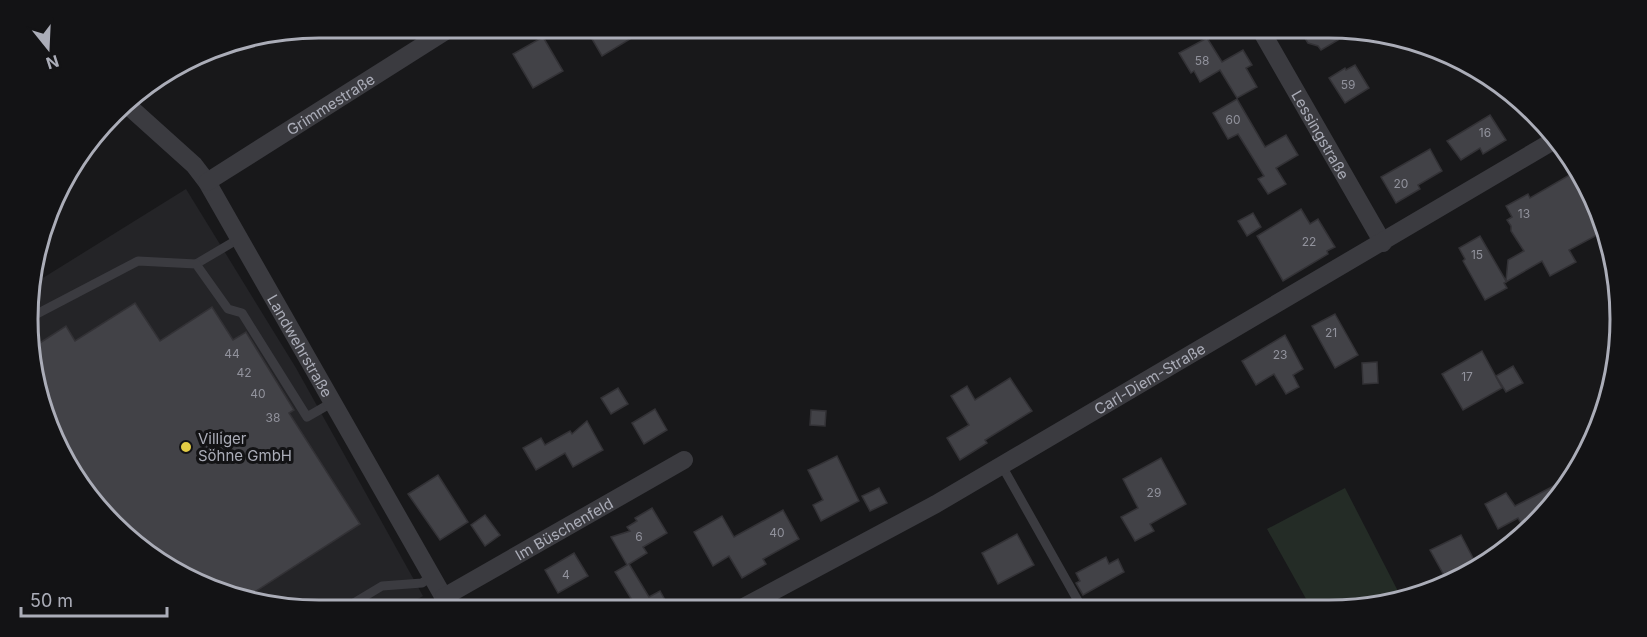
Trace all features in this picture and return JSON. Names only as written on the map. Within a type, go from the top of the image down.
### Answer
[{"type":"street","name":"Grimmestraße","points":[[207,182],[435,38]]},
{"type":"street","name":"Lessingstraße","points":[[1264,38],[1383,243]]},
{"type":"street","name":"Landwehrstraße","points":[[131,109],[194,165],[207,182],[446,600]]},
{"type":"street","name":"Carl-Diem-Straße","points":[[757,600],[1002,466],[1548,144]]},
{"type":"street","name":"Im Büschenfeld","points":[[453,600],[684,460]]},
{"type":"lane","points":[[38,313],[138,261],[196,264],[240,238]]},
{"type":"lane","points":[[196,264],[228,309],[242,314],[307,417],[333,402]]},
{"type":"lane","points":[[1002,466],[1077,600]]},
{"type":"lane","points":[[359,600],[382,586],[422,583],[432,576]]},
{"type":"shaded area","name":"Villiger Söhne GmbH","points":[[186,189],[296,368],[423,596],[416,600],[318,600],[282,597],[246,590],[194,571],[162,552],[133,530],[107,504],[85,475],[66,443],[52,409],[43,373],[38,337],[40,280]]},
{"type":"shaded area","points":[[1345,488],[1398,591],[1347,599],[1307,600],[1267,529]]},
{"type":"building","points":[[544,38],[563,71],[533,88],[513,54]]},
{"type":"building","points":[[591,38],[629,38],[630,39],[602,56]]},
{"type":"building","points":[[1207,38],[1222,62],[1243,50],[1252,65],[1246,68],[1257,87],[1237,98],[1220,70],[1200,82],[1194,71],[1191,73],[1179,53]]},
{"type":"building","points":[[1305,38],[1337,38],[1338,40],[1321,50],[1318,46],[1308,43]]},
{"type":"building","points":[[1355,65],[1369,88],[1345,103],[1329,78]]},
{"type":"building","points":[[1237,99],[1265,147],[1286,135],[1298,155],[1276,168],[1286,184],[1268,194],[1258,179],[1264,176],[1238,134],[1228,139],[1213,113]]},
{"type":"building","points":[[1490,115],[1506,140],[1483,154],[1480,148],[1461,160],[1447,141]]},
{"type":"building","points":[[1430,149],[1442,171],[1418,185],[1420,189],[1396,203],[1381,177]]},
{"type":"building","points":[[1570,175],[1581,194],[1597,235],[1569,250],[1576,262],[1550,276],[1542,261],[1504,283],[1507,288],[1485,300],[1463,261],[1465,259],[1459,248],[1480,236],[1506,281],[1508,260],[1524,251],[1511,231],[1507,220],[1512,217],[1506,206],[1528,194],[1530,198]]},
{"type":"building","points":[[1301,209],[1310,224],[1318,219],[1335,247],[1327,251],[1328,254],[1283,281],[1257,236]]},
{"type":"building","points":[[1253,213],[1261,227],[1247,236],[1238,221]]},
{"type":"building","name":"Villiger Söhne GmbH","points":[[135,303],[160,341],[212,307],[233,340],[246,332],[294,410],[289,413],[360,524],[255,592],[228,585],[194,571],[162,552],[133,530],[107,504],[85,475],[66,443],[47,391],[39,344],[66,326],[75,341]]},
{"type":"building","points":[[1335,314],[1358,355],[1335,368],[1312,326]]},
{"type":"building","points":[[1285,335],[1303,369],[1293,375],[1299,387],[1286,394],[1274,374],[1256,385],[1242,361]]},
{"type":"building","points":[[1482,351],[1502,388],[1463,410],[1442,374]]},
{"type":"building","points":[[1377,362],[1378,383],[1363,384],[1362,363]]},
{"type":"building","points":[[1513,366],[1523,383],[1506,392],[1496,376]]},
{"type":"building","points":[[1010,378],[1032,411],[985,440],[987,443],[960,460],[947,438],[969,425],[951,396],[967,386],[975,400]]},
{"type":"building","points":[[618,388],[628,404],[611,414],[601,398]]},
{"type":"building","points":[[655,409],[667,430],[644,444],[632,423]]},
{"type":"building","points":[[811,410],[826,411],[825,426],[810,425]]},
{"type":"building","points":[[587,421],[603,450],[573,467],[565,453],[536,470],[523,448],[541,438],[545,445],[570,431],[572,434]]},
{"type":"building","points":[[837,456],[859,501],[821,521],[813,505],[823,500],[808,470]]},
{"type":"building","points":[[1161,458],[1186,504],[1150,524],[1154,531],[1135,541],[1121,517],[1138,508],[1123,479]]},
{"type":"building","points":[[438,475],[468,522],[440,540],[408,494]]},
{"type":"building","points":[[1554,486],[1521,523],[1518,518],[1498,529],[1485,504],[1506,493],[1515,506]]},
{"type":"building","points":[[879,488],[887,503],[870,511],[862,496]]},
{"type":"building","points":[[652,508],[667,533],[643,547],[647,553],[629,564],[649,597],[660,591],[665,600],[632,600],[615,572],[627,565],[611,537],[630,531],[627,527],[637,521],[635,518]]},
{"type":"building","points":[[783,510],[799,539],[763,559],[766,564],[742,578],[729,556],[713,566],[694,532],[722,516],[734,537]]},
{"type":"building","points":[[485,515],[500,535],[485,546],[471,525]]},
{"type":"building","points":[[1017,534],[1034,565],[998,584],[982,553]]},
{"type":"building","points":[[1461,535],[1474,559],[1444,575],[1430,550]]},
{"type":"building","points":[[574,553],[588,576],[558,593],[545,570]]},
{"type":"building","points":[[1106,557],[1109,564],[1118,559],[1124,572],[1083,595],[1076,583],[1080,581],[1076,573]]},
{"type":"place","name":"Villiger Söhne GmbH","points":[[186,447]]}]
